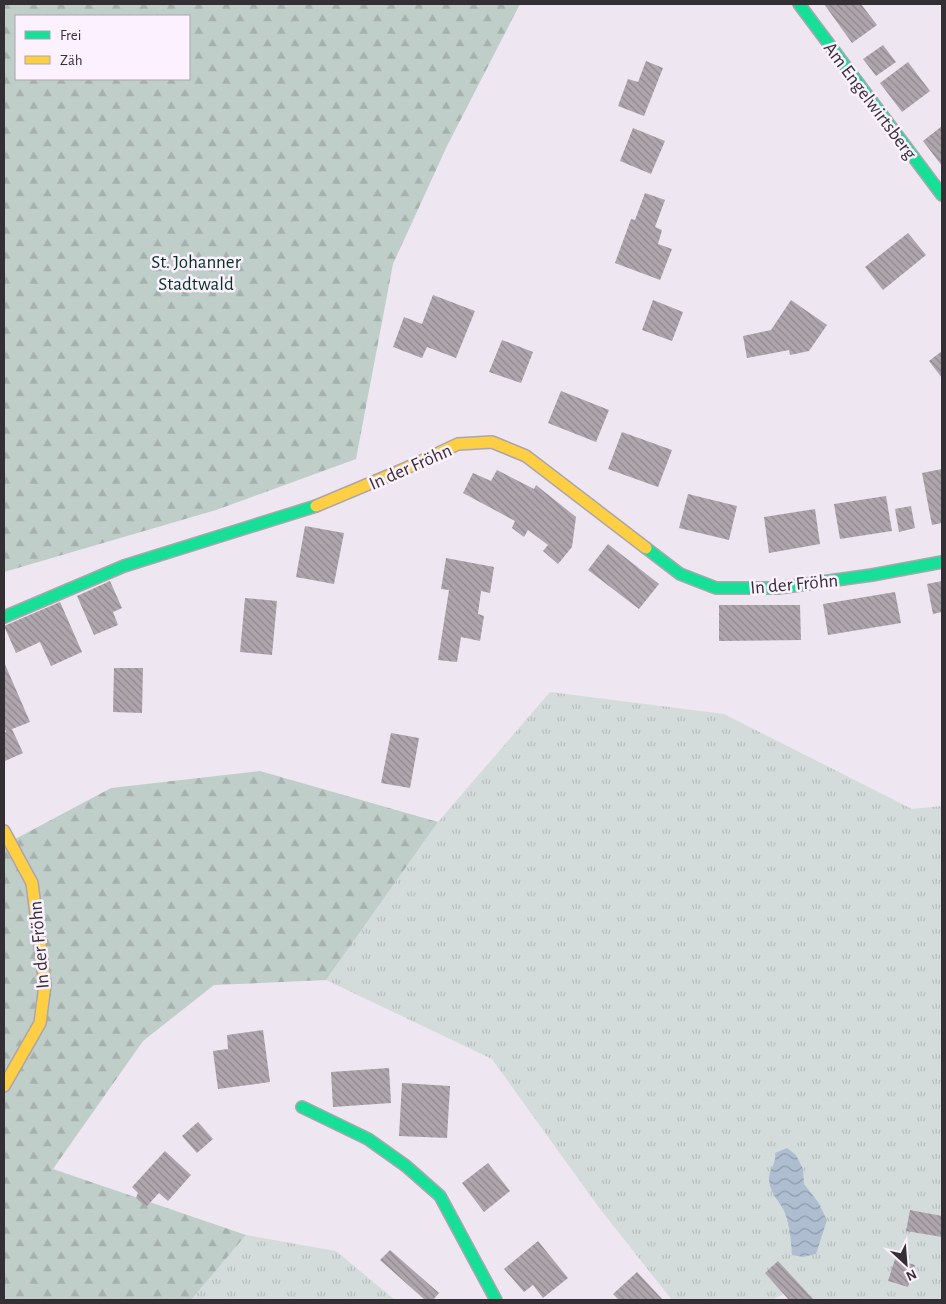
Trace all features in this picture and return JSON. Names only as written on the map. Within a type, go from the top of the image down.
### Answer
[{"type":"street","name":"Am Engelwirtsberg","points":[[799,4],[942,196]]},
{"type":"street","name":"In der Fröhn","points":[[4,617],[124,566],[325,504],[458,444],[492,442],[526,456],[680,574],[716,588],[778,588],[872,575],[942,562]]},
{"type":"street","name":"In der Fröhn","points":[[4,831],[32,883],[44,985],[40,1023],[4,1086]]},
{"type":"street","points":[[302,1107],[368,1139],[406,1166],[440,1196],[496,1300]]},
{"type":"green space","name":"St. Johanner Stadtwald","points":[[4,4],[520,4],[447,146],[393,264],[356,459],[216,510],[4,572]]},
{"type":"green space","points":[[550,692],[724,714],[912,809],[942,806],[942,1300],[812,1300],[792,1290],[772,1300],[672,1300],[600,1209],[492,1059],[326,980],[438,822]]},
{"type":"green space","points":[[260,771],[438,822],[326,980],[214,985],[143,1041],[53,1169],[246,1235],[191,1300],[4,1300],[4,845],[111,788]]},
{"type":"green space","points":[[246,1235],[336,1251],[395,1300],[191,1300]]},
{"type":"water","points":[[787,1148],[796,1155],[803,1169],[804,1184],[818,1202],[827,1220],[816,1254],[803,1257],[792,1255],[787,1218],[769,1183],[769,1175],[775,1160],[775,1153]]},
{"type":"building","points":[[824,4],[861,4],[877,25],[852,43]]},
{"type":"building","points":[[883,45],[896,62],[876,76],[863,59]]},
{"type":"building","points":[[646,61],[663,68],[644,116],[618,106],[628,79],[638,82]]},
{"type":"building","points":[[908,62],[930,91],[902,112],[880,83]]},
{"type":"building","points":[[942,126],[942,166],[923,141]]},
{"type":"building","points":[[633,128],[665,141],[651,174],[620,161]]},
{"type":"building","points":[[645,193],[665,200],[655,227],[662,230],[658,244],[672,249],[660,280],[615,263],[631,219],[635,220]]},
{"type":"building","points":[[908,233],[926,255],[883,290],[865,267]]},
{"type":"building","points":[[433,295],[475,311],[456,358],[427,347],[422,358],[393,347],[404,317],[422,324]]},
{"type":"building","points":[[653,300],[683,312],[672,341],[642,330]]},
{"type":"building","points":[[791,300],[827,325],[809,351],[790,355],[789,350],[747,358],[743,336],[771,330]]},
{"type":"building","points":[[502,340],[533,352],[521,383],[489,372]]},
{"type":"building","points":[[942,351],[942,378],[929,361]]},
{"type":"building","points":[[561,391],[609,410],[596,442],[548,423]]},
{"type":"building","points":[[622,432],[672,450],[658,487],[608,469]]},
{"type":"building","points":[[942,469],[942,523],[932,525],[922,473]]},
{"type":"building","points":[[497,470],[534,489],[536,485],[576,517],[572,547],[558,564],[543,551],[548,545],[528,530],[524,537],[512,528],[515,521],[463,493],[473,473],[491,481]]},
{"type":"building","points":[[688,494],[737,506],[729,540],[679,528]]},
{"type":"building","points":[[886,496],[892,531],[840,539],[834,504]]},
{"type":"building","points":[[911,506],[915,528],[899,532],[895,509]]},
{"type":"building","points":[[815,509],[820,544],[769,553],[764,517]]},
{"type":"building","points":[[305,526],[344,533],[334,584],[296,577]]},
{"type":"building","points":[[608,544],[659,584],[639,609],[588,570]]},
{"type":"building","points":[[446,558],[494,567],[490,593],[481,591],[478,614],[484,616],[480,641],[461,637],[457,662],[438,660],[449,590],[441,589]]},
{"type":"building","points":[[110,581],[122,608],[113,612],[118,625],[94,635],[77,596]]},
{"type":"building","points":[[942,581],[942,612],[933,614],[927,584]]},
{"type":"building","points":[[895,592],[901,623],[828,635],[823,604]]},
{"type":"building","points":[[245,598],[277,601],[272,655],[240,652]]},
{"type":"building","points":[[60,602],[82,652],[51,666],[40,642],[16,653],[4,626]]},
{"type":"building","points":[[719,605],[800,605],[801,640],[719,641]]},
{"type":"building","points":[[4,662],[30,722],[12,729],[23,753],[5,761],[4,733],[6,732],[4,727]]},
{"type":"building","points":[[114,668],[143,668],[142,713],[113,712]]},
{"type":"building","points":[[391,733],[419,738],[410,788],[381,783]]},
{"type":"building","points":[[263,1030],[270,1082],[218,1089],[213,1051],[228,1049],[227,1035]]},
{"type":"building","points":[[389,1068],[391,1103],[333,1107],[331,1072]]},
{"type":"building","points":[[402,1083],[450,1086],[447,1138],[399,1136]]},
{"type":"building","points":[[198,1122],[213,1139],[197,1153],[182,1136]]},
{"type":"building","points":[[165,1151],[191,1175],[168,1201],[159,1193],[146,1207],[136,1198],[138,1193],[132,1187]]},
{"type":"building","points":[[488,1163],[510,1191],[484,1212],[462,1183]]},
{"type":"building","points":[[910,1210],[942,1216],[942,1237],[906,1231]]},
{"type":"building","points":[[538,1241],[568,1278],[543,1298],[533,1285],[524,1292],[504,1269]]},
{"type":"building","points":[[390,1250],[439,1293],[433,1300],[425,1300],[380,1260]]},
{"type":"building","points":[[895,1259],[915,1265],[908,1287],[888,1281]]},
{"type":"building","points":[[778,1261],[814,1300],[789,1300],[765,1273]]},
{"type":"building","points":[[637,1272],[663,1300],[619,1300],[613,1294]]},
{"type":"traffic: fast","points":[[799,4],[942,195]]},
{"type":"traffic: fast","points":[[4,617],[124,566],[316,506]]},
{"type":"traffic: fast","points":[[646,548],[680,574],[716,588],[778,588],[872,575],[942,562]]},
{"type":"traffic: fast","points":[[302,1107],[368,1139],[406,1166],[440,1196],[496,1300]]},
{"type":"traffic: slow","points":[[316,506],[458,444],[492,442],[526,456],[646,548]]},
{"type":"traffic: slow","points":[[4,831],[32,883],[45,985],[40,1023],[4,1086]]}]
